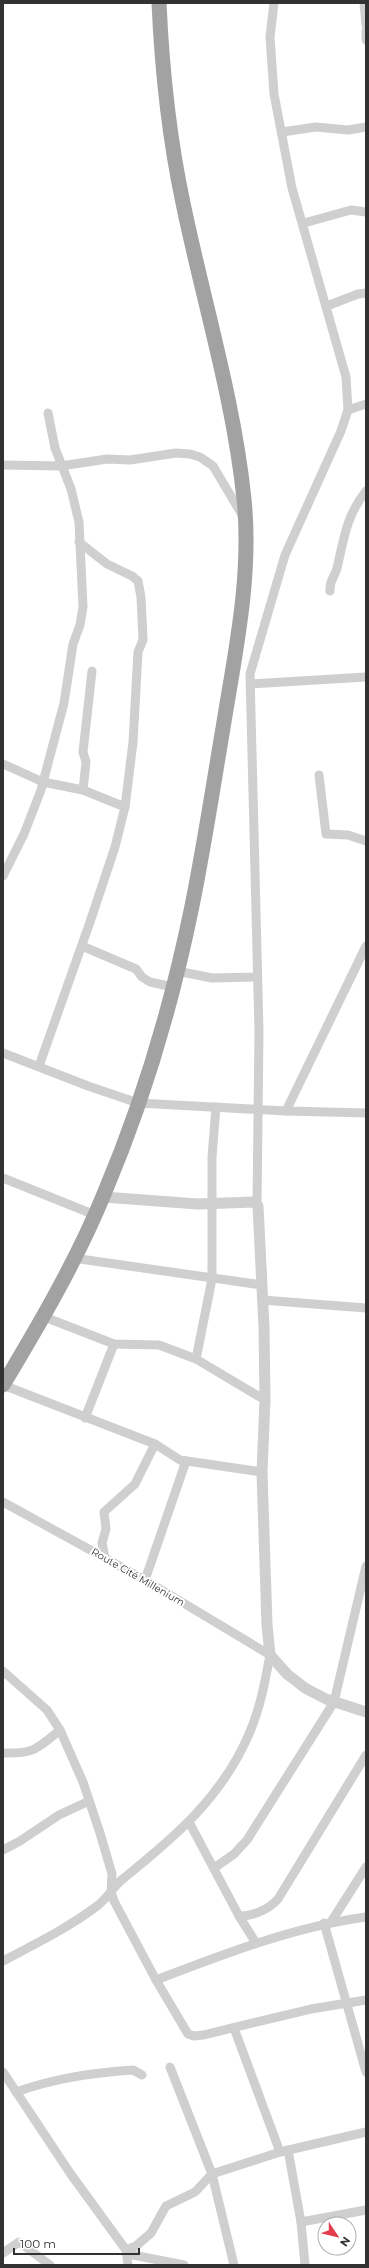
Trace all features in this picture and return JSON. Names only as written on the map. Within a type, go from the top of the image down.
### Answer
[{"type":"highway","points":[[5,1380],[42,1316],[95,1215],[125,1143],[138,1103],[177,971],[201,860],[234,670],[244,573],[244,502],[234,430],[174,156],[164,83],[159,3]]},
{"type":"street","points":[[3,1961],[50,1936],[96,1908],[122,1879],[153,1856],[189,1822],[213,1795],[240,1753],[256,1715],[270,1655],[267,1625],[262,1472],[265,1400],[264,1327],[257,1204],[259,1031],[250,674],[285,555],[341,432],[348,410],[346,378],[327,306],[310,256],[304,223],[290,176],[274,94],[270,37],[274,3]]},
{"type":"street","points":[[364,3],[366,25]]},
{"type":"street","points":[[366,31],[366,40]]},
{"type":"street","points":[[282,132],[316,127],[348,130],[366,127]]},
{"type":"street","points":[[304,223],[351,210],[366,212]]},
{"type":"street","points":[[327,306],[358,294],[366,293]]},
{"type":"street","points":[[348,410],[366,404]]},
{"type":"street","points":[[3,876],[24,834],[43,782],[64,703],[73,644],[80,625],[83,607],[83,577],[79,542],[79,522],[68,478],[61,466],[48,413]]},
{"type":"street","points":[[3,465],[61,466],[107,459],[130,460],[160,454],[190,454],[208,461],[213,466],[223,486],[244,519]]},
{"type":"street","points":[[330,591],[330,581],[337,568],[346,524],[366,491]]},
{"type":"street","points":[[39,1066],[82,946],[115,847],[125,807],[132,742],[138,652],[143,640],[140,586],[135,578],[107,564],[79,542]]},
{"type":"street","points":[[234,670],[250,674]]},
{"type":"street","points":[[83,790],[86,762],[82,752],[92,671]]},
{"type":"street","points":[[251,684],[366,677]]},
{"type":"street","points":[[3,764],[43,782],[83,790],[125,807]]},
{"type":"street","points":[[319,775],[326,834],[348,835],[366,841]]},
{"type":"street","points":[[82,946],[136,969],[142,977],[150,982],[173,987]]},
{"type":"street","points":[[286,1111],[366,946]]},
{"type":"street","points":[[177,971],[212,978],[257,977]]},
{"type":"street","points":[[3,1053],[88,1086],[138,1103],[286,1111],[366,1113]]},
{"type":"street","points":[[196,1360],[212,1279],[212,1157],[216,1107]]},
{"type":"street","points":[[3,1178],[95,1215]]},
{"type":"street","points":[[103,1197],[213,1203],[254,1202],[257,1204]]},
{"type":"street","points":[[73,1258],[262,1285]]},
{"type":"street","points":[[262,1300],[366,1308]]},
{"type":"street","points":[[42,1316],[114,1344],[159,1345],[196,1360],[265,1400]]},
{"type":"street","points":[[85,1418],[114,1344]]},
{"type":"street","points":[[5,1380],[85,1418],[155,1444],[170,1454],[186,1461],[262,1472]]},
{"type":"street","points":[[105,1558],[102,1543],[106,1529],[104,1512],[135,1484],[155,1444]]},
{"type":"street","points":[[145,1580],[186,1461]]},
{"type":"street","name":"Route Cité Millenium","points":[[3,1502],[145,1580],[270,1655]]},
{"type":"street","points":[[214,1868],[234,1854],[247,1840],[334,1702],[366,1566]]},
{"type":"street","points":[[270,1655],[281,1668],[297,1682],[315,1694],[334,1702],[366,1712]]},
{"type":"street","points":[[3,1671],[47,1710],[60,1730],[83,1782],[112,1874],[111,1892],[114,1900],[156,1980],[188,2034],[194,2036],[203,2035],[348,2002],[366,2000]]},
{"type":"street","points":[[3,1753],[24,1754],[36,1749],[60,1730]]},
{"type":"street","points":[[239,1916],[258,1912],[272,1905],[278,1899],[366,1755]]},
{"type":"street","points":[[3,1850],[20,1841],[59,1815],[89,1801]]},
{"type":"street","points":[[189,1822],[239,1916],[256,1943]]},
{"type":"street","points":[[366,1867],[328,1922],[366,2072]]},
{"type":"street","points":[[156,1980],[256,1943],[328,1922],[366,1917]]},
{"type":"street","points":[[234,2028],[284,2151],[300,2222],[305,2265]]},
{"type":"street","points":[[170,2066],[212,2174],[234,2265]]},
{"type":"street","points":[[10,2088],[78,2075],[133,2070],[142,2074]]},
{"type":"street","points":[[3,2072],[10,2088],[126,2252],[128,2265]]},
{"type":"street","points":[[126,2252],[136,2246],[151,2233],[166,2206],[195,2192],[212,2174],[284,2151],[366,2132]]},
{"type":"street","points":[[300,2222],[366,2210]]},
{"type":"street","points":[[3,2253],[19,2242],[50,2265]]},
{"type":"street","points":[[126,2252],[184,2265]]}]
